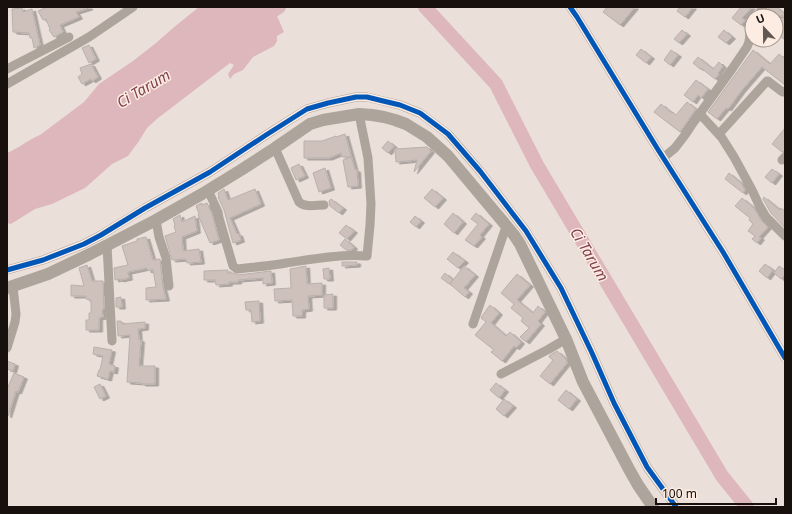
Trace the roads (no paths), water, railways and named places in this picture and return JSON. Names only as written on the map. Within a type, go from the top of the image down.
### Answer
[{"type":"street","points":[[7,84],[88,37],[133,7]]},
{"type":"street","points":[[570,7],[723,252],[785,358]]},
{"type":"street","points":[[7,69],[69,37]]},
{"type":"street","points":[[663,158],[675,148],[746,48]]},
{"type":"street","points":[[719,134],[767,81],[781,91],[785,91]]},
{"type":"street","points":[[7,270],[43,260],[84,244],[101,235],[145,208],[210,172],[308,109],[356,97],[378,100],[420,113],[448,134],[480,170],[526,231],[561,288],[614,403],[647,467],[676,507]]},
{"type":"street","points":[[208,190],[218,212],[233,266],[237,268],[333,256],[367,256],[371,204],[368,158],[359,114]]},
{"type":"street","points":[[7,348],[16,314],[10,287],[48,274],[156,220],[208,190],[312,123],[359,114],[384,117],[406,124],[427,138],[448,156],[520,244],[566,339],[583,382],[638,485],[653,507]]},
{"type":"street","points":[[700,114],[719,134],[734,157],[766,217],[784,233]]},
{"type":"street","points":[[275,148],[299,202],[305,205],[324,205]]},
{"type":"street","points":[[156,220],[159,237],[166,258],[169,286]]},
{"type":"street","points":[[473,324],[506,227]]},
{"type":"street","points":[[107,245],[112,340]]},
{"type":"street","points":[[501,374],[566,339]]},
{"type":"water","points":[[199,7],[273,7],[284,32],[277,36],[277,41],[274,46],[253,57],[243,70],[234,74],[230,79],[228,74],[234,65],[230,63],[158,118],[147,128],[128,156],[112,164],[85,188],[52,204],[35,209],[11,224],[7,223],[7,153],[40,135],[84,102],[99,84],[133,61]]},
{"type":"waterway","name":"Ci Tarum","points":[[257,20],[279,7]]},
{"type":"waterway","name":"Ci Tarum","points":[[425,7],[496,84],[537,165],[722,476],[747,507]]}]
